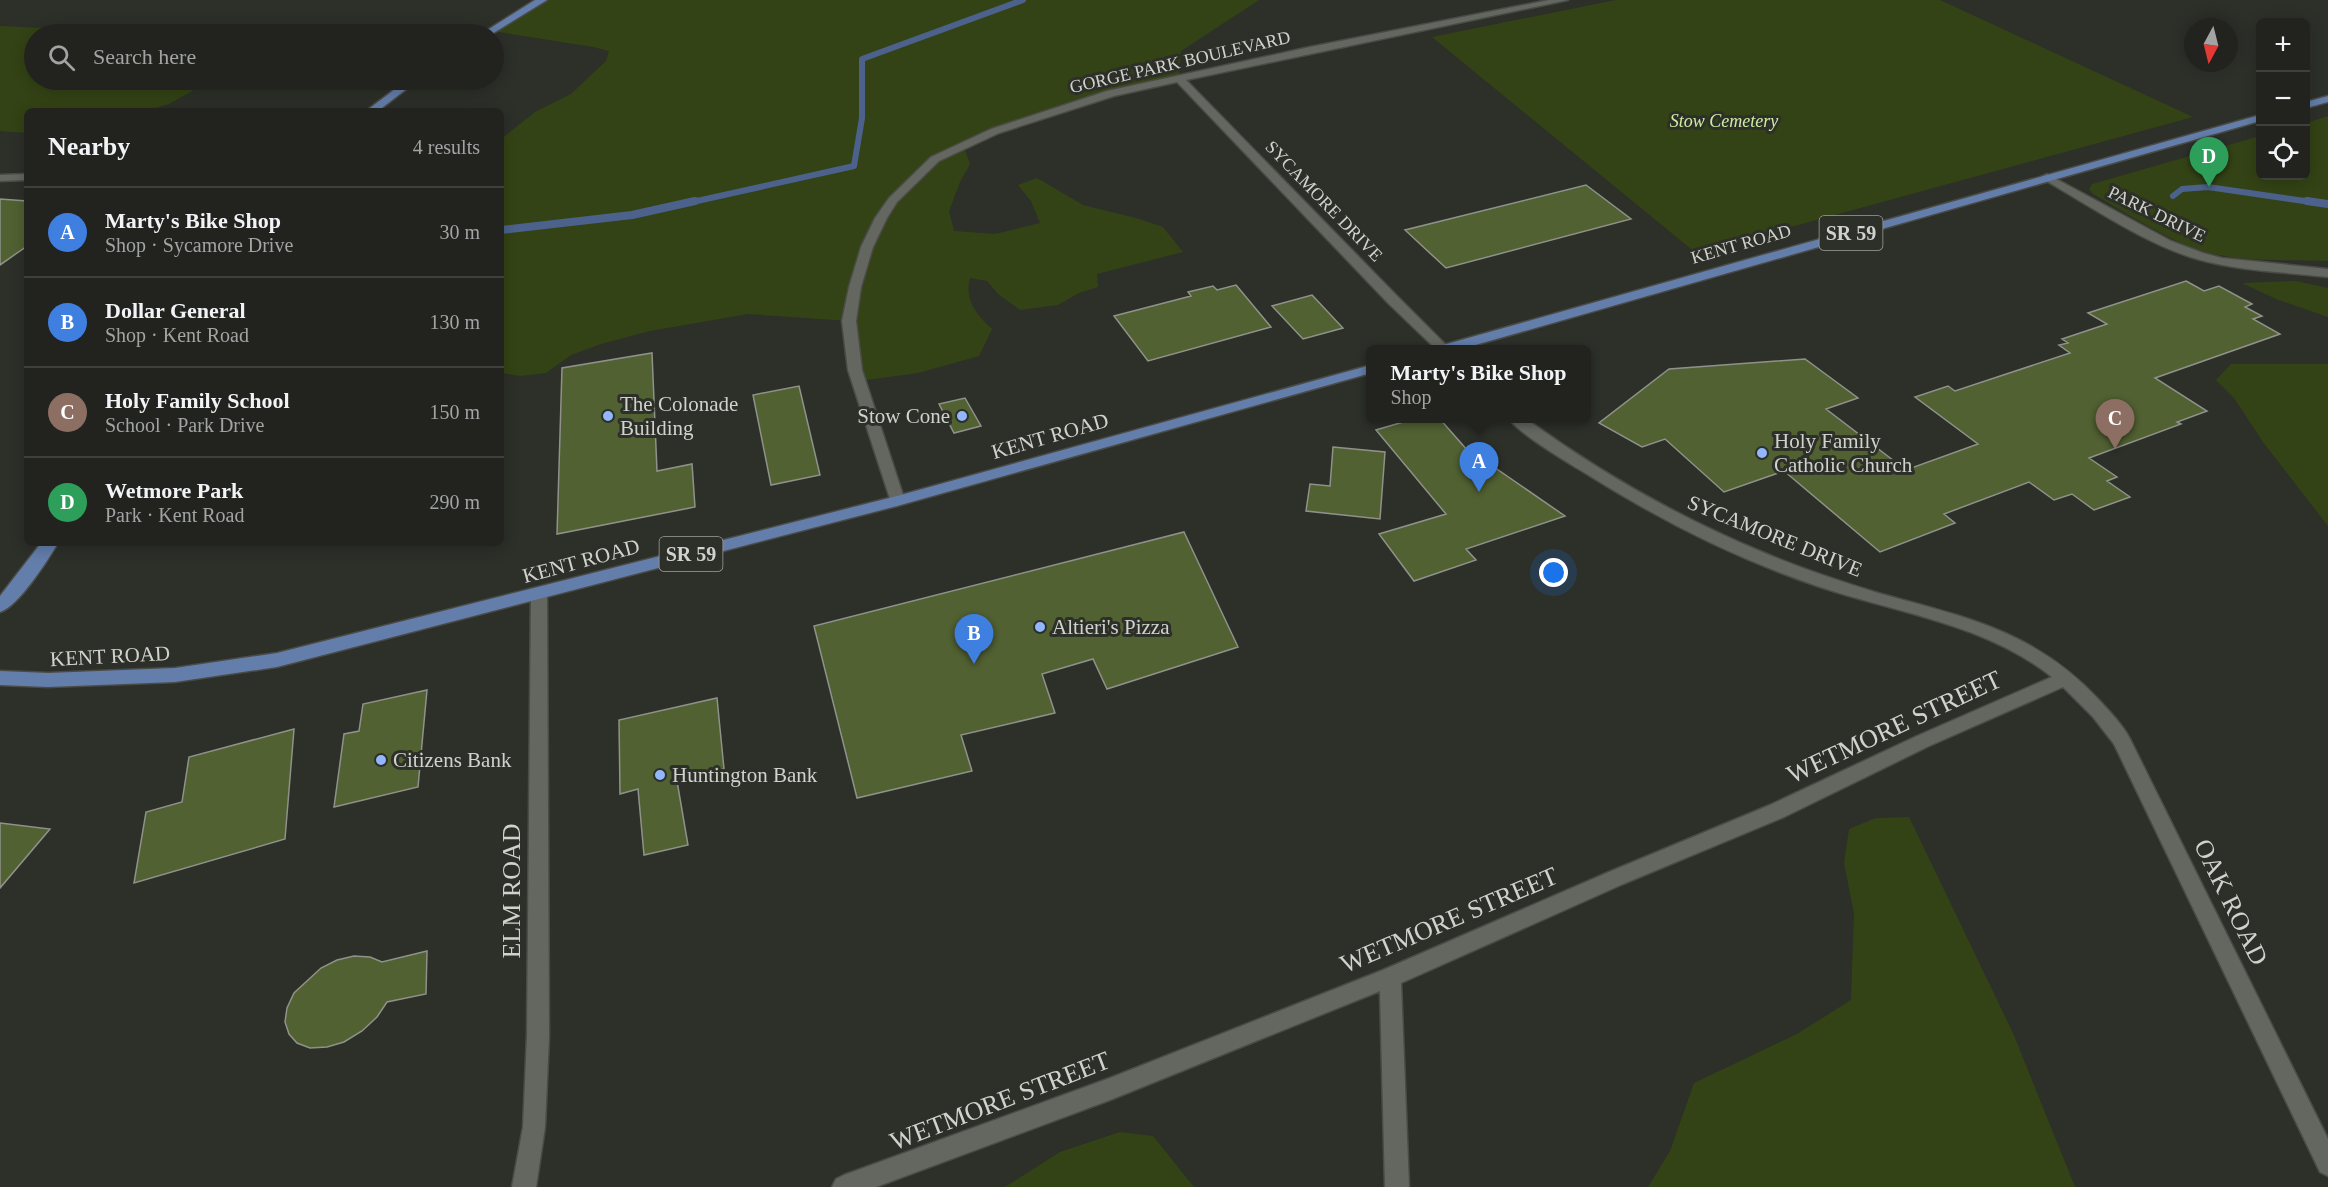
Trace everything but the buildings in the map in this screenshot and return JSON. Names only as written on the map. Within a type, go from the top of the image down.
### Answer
[{"type":"main road","points":[[502,24],[541,0]]},
{"type":"main road","points":[[375,108],[399,90]]},
{"type":"main road","points":[[2310,104],[2328,99]]},
{"type":"main road","name":"KENT ROAD","points":[[1457,345],[2256,119]]},
{"type":"main road","name":"KENT ROAD","points":[[0,678],[48,680],[175,675],[277,660],[897,501],[1366,370]]},
{"type":"main road","points":[[0,606],[18,587],[48,546]]},
{"type":"street","name":"GORGE PARK BOULEVARD","points":[[897,501],[855,370],[849,321],[855,287],[867,246],[881,218],[893,200],[935,159],[995,131],[1070,105],[1179,78],[1563,0]]},
{"type":"street","name":"SYCAMORE DRIVE","points":[[1179,78],[1392,300],[1439,345]]},
{"type":"street","points":[[0,178],[24,177]]},
{"type":"street","name":"PARK DRIVE","points":[[2047,177],[2167,244],[2199,256],[2232,263],[2328,273]]},
{"type":"street","name":"SYCAMORE DRIVE","points":[[1522,423],[1568,458],[1613,486],[1689,526],[1794,572],[1848,591],[1992,633],[2018,645],[2066,678]]},
{"type":"street","name":"ELM ROAD","points":[[524,1187],[534,1127],[538,1036],[539,594]]},
{"type":"street","name":"WETMORE STREET","points":[[844,1187],[1110,1089],[1390,977],[1616,878],[1778,811],[1923,741],[2066,678]]},
{"type":"street","name":"OAK ROAD","points":[[2066,678],[2098,710],[2121,739],[2328,1164]]},
{"type":"street","points":[[1390,977],[1397,1187]]},
{"type":"green space","points":[[542,0],[1259,0],[1181,51],[1179,78],[1111,93],[963,145],[970,164],[949,211],[954,231],[995,234],[1040,223],[1031,201],[1018,185],[1037,178],[1083,205],[1163,227],[1183,252],[1097,274],[1098,287],[1079,293],[1058,305],[1020,310],[998,294],[987,281],[970,278],[970,300],[977,313],[992,329],[979,356],[918,373],[859,381],[849,321],[748,314],[650,331],[601,344],[571,355],[546,373],[521,376],[504,373],[504,137],[535,112],[571,94],[606,61],[609,51],[504,33],[503,24]]},
{"type":"green space","name":"Stow Cemetery","points":[[1616,0],[1940,0],[2193,117],[1696,253],[1432,37]]},
{"type":"green space","points":[[0,26],[24,27],[24,90],[194,90],[169,104],[156,108],[24,108],[24,133],[0,131]]},
{"type":"green space","points":[[2328,116],[2328,261],[2247,259],[2199,250],[2145,224],[2093,194],[2089,189],[2092,184],[2256,137],[2256,180],[2310,180],[2310,122]]},
{"type":"green space","points":[[2296,281],[2328,288],[2328,317],[2276,299],[2242,283]]},
{"type":"green space","points":[[2231,364],[2328,364],[2328,526],[2263,442],[2234,398],[2216,380]]},
{"type":"green space","points":[[1909,817],[2013,1033],[2075,1187],[1648,1187],[1670,1151],[1694,1083],[1797,1034],[1851,1000],[1854,913],[1844,863],[1849,829],[1876,818]]},
{"type":"green space","points":[[1120,1132],[1153,1136],[1194,1187],[1005,1187],[1060,1152]]},
{"type":"waterway","points":[[688,203],[854,166],[862,118],[862,59],[1023,0]]},
{"type":"waterway","points":[[2173,196],[2182,189],[2208,187],[2318,203]]},
{"type":"waterway","points":[[504,230],[632,215],[695,201]]},
{"type":"waterway","points":[[2307,201],[2328,204]]},
{"type":"place","name":"Wetmore Park","points":[[2209,187]]},
{"type":"place","name":"The Colonade Building","points":[[608,416]]},
{"type":"place","name":"Stow Cone","points":[[962,416]]},
{"type":"place","name":"Holy Family School","points":[[2115,449]]},
{"type":"place","name":"Holy Family Catholic Church","points":[[1762,453]]},
{"type":"place","name":"Marty's Bike Shop","points":[[1479,492]]},
{"type":"place","name":"Altieri's Pizza","points":[[1040,627]]},
{"type":"place","name":"Dollar General","points":[[974,664]]},
{"type":"place","name":"Citizens Bank","points":[[381,760]]},
{"type":"place","name":"Huntington Bank","points":[[660,775]]}]
